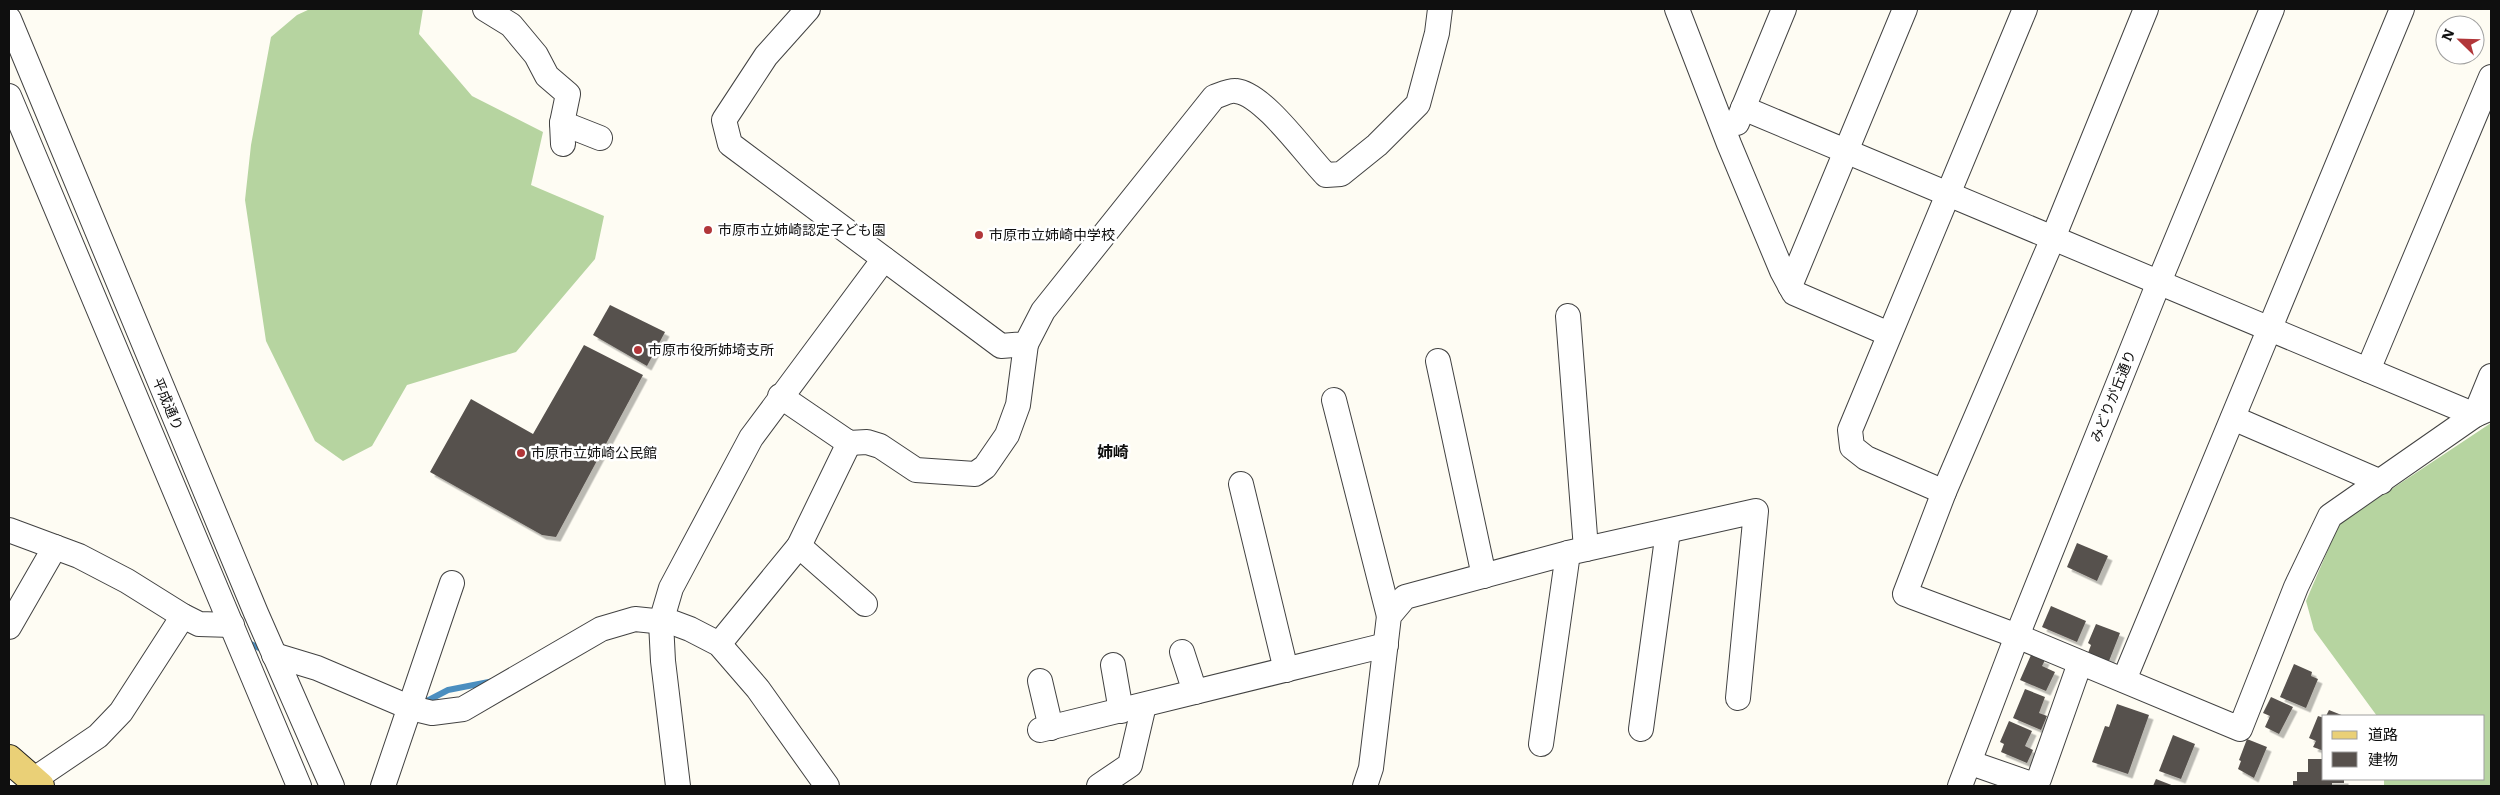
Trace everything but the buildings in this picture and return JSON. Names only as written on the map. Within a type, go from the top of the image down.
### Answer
[{"type":"main road","points":[[9,759],[36,783]]},
{"type":"street","points":[[485,9],[511,24],[536,56],[547,76],[568,94],[563,133],[600,138]]},
{"type":"street","points":[[808,9],[774,48],[724,120],[730,144],[1001,346],[1026,344]]},
{"type":"street","points":[[780,396],[849,443],[867,442],[880,446],[916,470],[975,474],[985,468],[1007,434],[1018,405],[1026,344],[1043,312],[1214,97],[1235,90],[1250,96],[1272,114],[1326,175],[1341,174],[1377,145],[1418,104],[1437,33],[1440,9]]},
{"type":"street","points":[[1677,9],[1729,144],[1794,293],[1889,334]]},
{"type":"street","points":[[1729,144],[1784,9]]},
{"type":"street","points":[[1790,286],[1905,9]]},
{"type":"street","points":[[1944,492],[1866,458],[1852,448],[1850,430],[2024,9]]},
{"type":"street","points":[[2146,9],[2053,238],[1944,492],[1906,594],[2017,636],[2240,729],[2296,587],[2330,516],[2483,411],[2491,376]]},
{"type":"street","name":"みどりが丘通り","points":[[1960,786],[1971,762],[2017,636],[2159,282],[2272,9]]},
{"type":"street","points":[[2124,680],[2402,9]]},
{"type":"street","name":"平成通り","points":[[9,19],[256,613],[332,786]]},
{"type":"street","points":[[2368,370],[2491,77]]},
{"type":"street","name":"平成通り","points":[[9,96],[299,786]]},
{"type":"street","points":[[1743,108],[2368,370],[2483,411]]},
{"type":"street","points":[[678,786],[663,661],[661,622],[671,588],[750,438],[884,259]]},
{"type":"street","points":[[1541,744],[1577,551],[1568,316]]},
{"type":"street","points":[[1438,360],[1484,576]]},
{"type":"street","points":[[1334,400],[1389,616],[1371,768],[1365,786]]},
{"type":"street","points":[[2233,418],[2381,482]]},
{"type":"street","points":[[719,644],[800,546],[849,443]]},
{"type":"street","points":[[1241,484],[1286,670]]},
{"type":"street","points":[[1389,616],[1405,597],[1577,551],[1756,511],[1738,698]]},
{"type":"street","points":[[9,530],[79,556],[127,581],[199,624],[232,625]]},
{"type":"street","points":[[1641,729],[1668,531]]},
{"type":"street","points":[[800,546],[865,604]]},
{"type":"street","points":[[9,627],[55,547]]},
{"type":"street","points":[[383,786],[452,583]]},
{"type":"street","points":[[36,783],[98,736],[121,712],[183,616]]},
{"type":"street","points":[[274,655],[317,668],[411,708],[432,713],[464,709],[601,629],[635,619],[661,622],[690,629],[719,644],[758,689],[827,786]]},
{"type":"street","points":[[1040,681],[1046,729],[1386,645]]},
{"type":"street","points":[[1182,652],[1195,692]]},
{"type":"street","points":[[1971,762],[2034,785],[2039,779],[2080,662]]},
{"type":"street","points":[[1113,665],[1121,711]]},
{"type":"street","points":[[1099,786],[1130,766],[1144,705]]},
{"type":"green space","points":[[310,9],[423,9],[419,34],[472,96],[543,132],[531,185],[604,216],[595,259],[516,352],[407,385],[372,446],[343,461],[315,441],[266,341],[245,200],[251,145],[271,37],[297,15]]},
{"type":"green space","points":[[2491,423],[2491,786],[2384,786],[2384,780],[2485,780],[2485,715],[2376,715],[2314,630],[2306,601],[2339,524]]},
{"type":"waterway","points":[[245,641],[265,651]]},
{"type":"waterway","points":[[423,703],[448,690],[494,681]]},
{"type":"place","name":"市原市立姉崎認定子ども園","points":[[708,230]]},
{"type":"place","name":"市原市立姉崎中学校","points":[[979,235]]},
{"type":"place","name":"市原市役所姉埼支所","points":[[638,350]]},
{"type":"place","name":"市原市立姉崎公民館","points":[[521,453]]},
{"type":"district","name":"姉崎","points":[[1113,452]]}]
